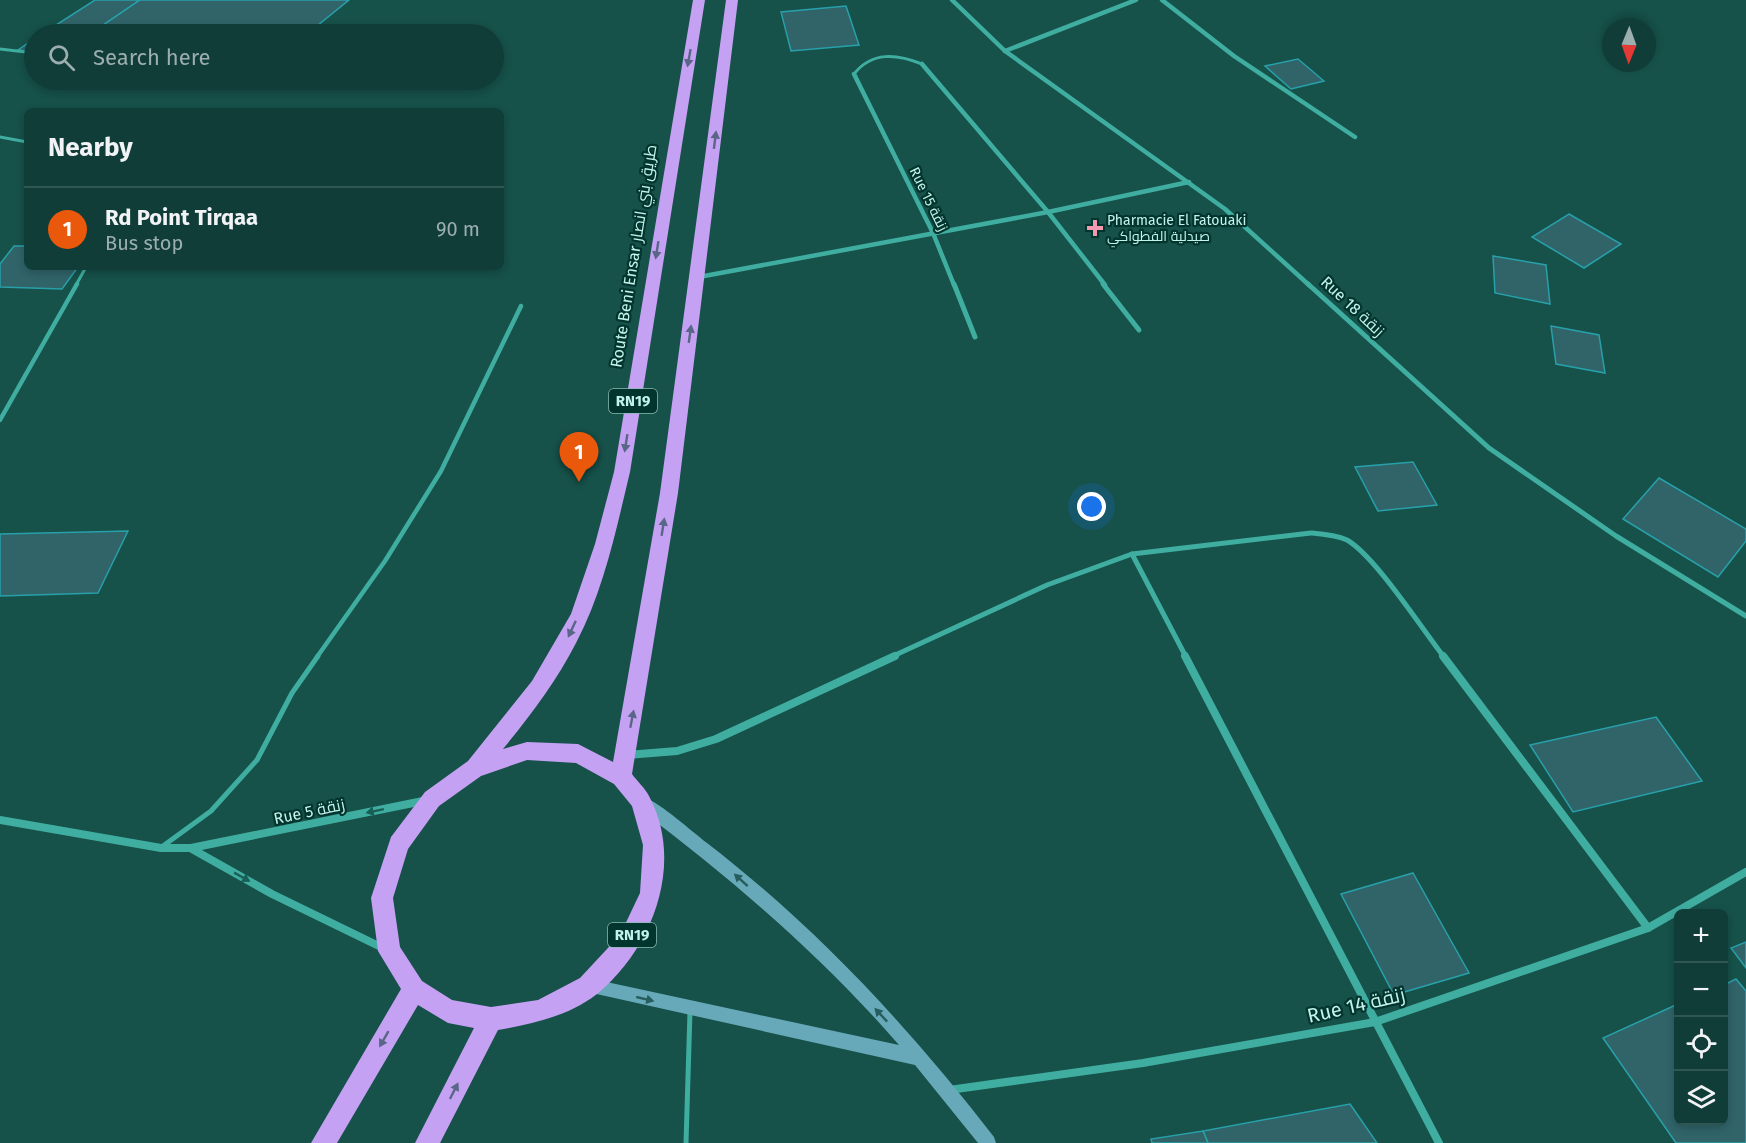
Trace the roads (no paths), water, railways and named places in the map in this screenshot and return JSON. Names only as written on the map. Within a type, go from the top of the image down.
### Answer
[{"type":"highway","name":"Route Beni Ensar طريق بني انصار","points":[[475,768],[528,705],[559,657],[589,593],[622,472],[699,0]]},
{"type":"highway","name":"RN19","points":[[623,766],[578,754],[527,751],[475,768],[432,799],[399,844],[382,898],[389,951],[414,989],[448,1011],[491,1019],[541,1011],[588,986],[628,943],[651,894],[654,845],[641,801],[623,766],[652,599],[698,277],[732,0]]},
{"type":"highway","points":[[323,1143],[414,989]]},
{"type":"highway","points":[[428,1143],[491,1019]]},
{"type":"street","name":"Rue 18 زنقة","points":[[952,0],[1005,51],[1189,182],[1267,245],[1490,448],[1616,536],[1746,616]]},
{"type":"street","points":[[1005,51],[1136,0]]},
{"type":"street","points":[[1162,0],[1234,56],[1355,137]]},
{"type":"street","points":[[922,64],[1048,212],[1139,330]]},
{"type":"street","name":"Rue 15 زنقة","points":[[854,74],[933,233],[975,337]]},
{"type":"street","points":[[698,277],[1048,212],[1189,182]]},
{"type":"street","points":[[623,766],[716,739],[1047,585],[1132,554],[1311,533],[1339,535],[1356,545],[1377,569],[1648,928]]},
{"type":"street","points":[[1132,554],[1439,1143]]},
{"type":"street","name":"Rue 5 زنقة","points":[[0,820],[161,848],[191,849],[432,799]]},
{"type":"street","points":[[641,801],[732,872],[792,926],[921,1058],[949,1090],[988,1143]]},
{"type":"street","name":"Rue 5 زنقة","points":[[191,849],[272,894],[389,951]]},
{"type":"street","name":"Rue 14 زنقة","points":[[949,1090],[1143,1063],[1376,1022],[1648,928],[1746,872]]},
{"type":"street","points":[[588,986],[690,1010],[921,1058]]},
{"type":"lane","points":[[0,49],[24,52]]},
{"type":"lane","points":[[854,74],[860,64],[873,57],[900,56],[922,64]]},
{"type":"lane","points":[[0,136],[24,141]]},
{"type":"lane","points":[[0,420],[84,270]]},
{"type":"lane","points":[[161,848],[211,811],[257,760],[292,693],[385,561],[441,471],[521,306]]},
{"type":"lane","points":[[686,1143],[690,1010]]},
{"type":"place","name":"Pharmacie El Fatouaki صيدلية الفطواكي","points":[[1095,228]]},
{"type":"place","name":"Rd Point Tirqaa","points":[[579,482]]}]
